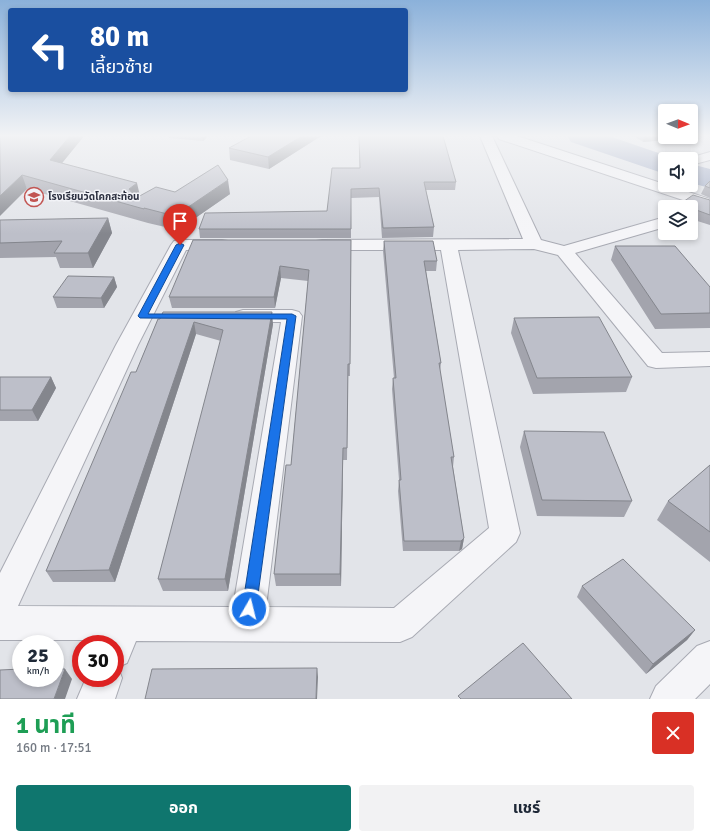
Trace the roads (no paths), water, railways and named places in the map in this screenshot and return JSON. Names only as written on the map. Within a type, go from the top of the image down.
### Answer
[{"type":"street","points":[[500,169],[534,244]]},
{"type":"street","points":[[623,169],[657,178],[699,203]]},
{"type":"street","points":[[307,246],[449,246],[534,244],[564,251],[658,224]]},
{"type":"street","points":[[0,608],[154,316],[180,245],[235,245]]},
{"type":"street","points":[[124,638],[246,624],[400,625],[505,533],[449,246]]},
{"type":"street","points":[[564,251],[656,361],[710,359]]},
{"type":"street","points":[[221,316],[292,316],[246,624]]},
{"type":"street","points":[[0,623],[96,635]]},
{"type":"street","points":[[669,699],[710,659]]},
{"type":"street","points":[[96,699],[101,687]]},
{"type":"waterway","points":[[698,175],[710,179]]},
{"type":"place","name":"โรงเรียนวัดโคกสะท้อน","points":[[34,197]]}]
